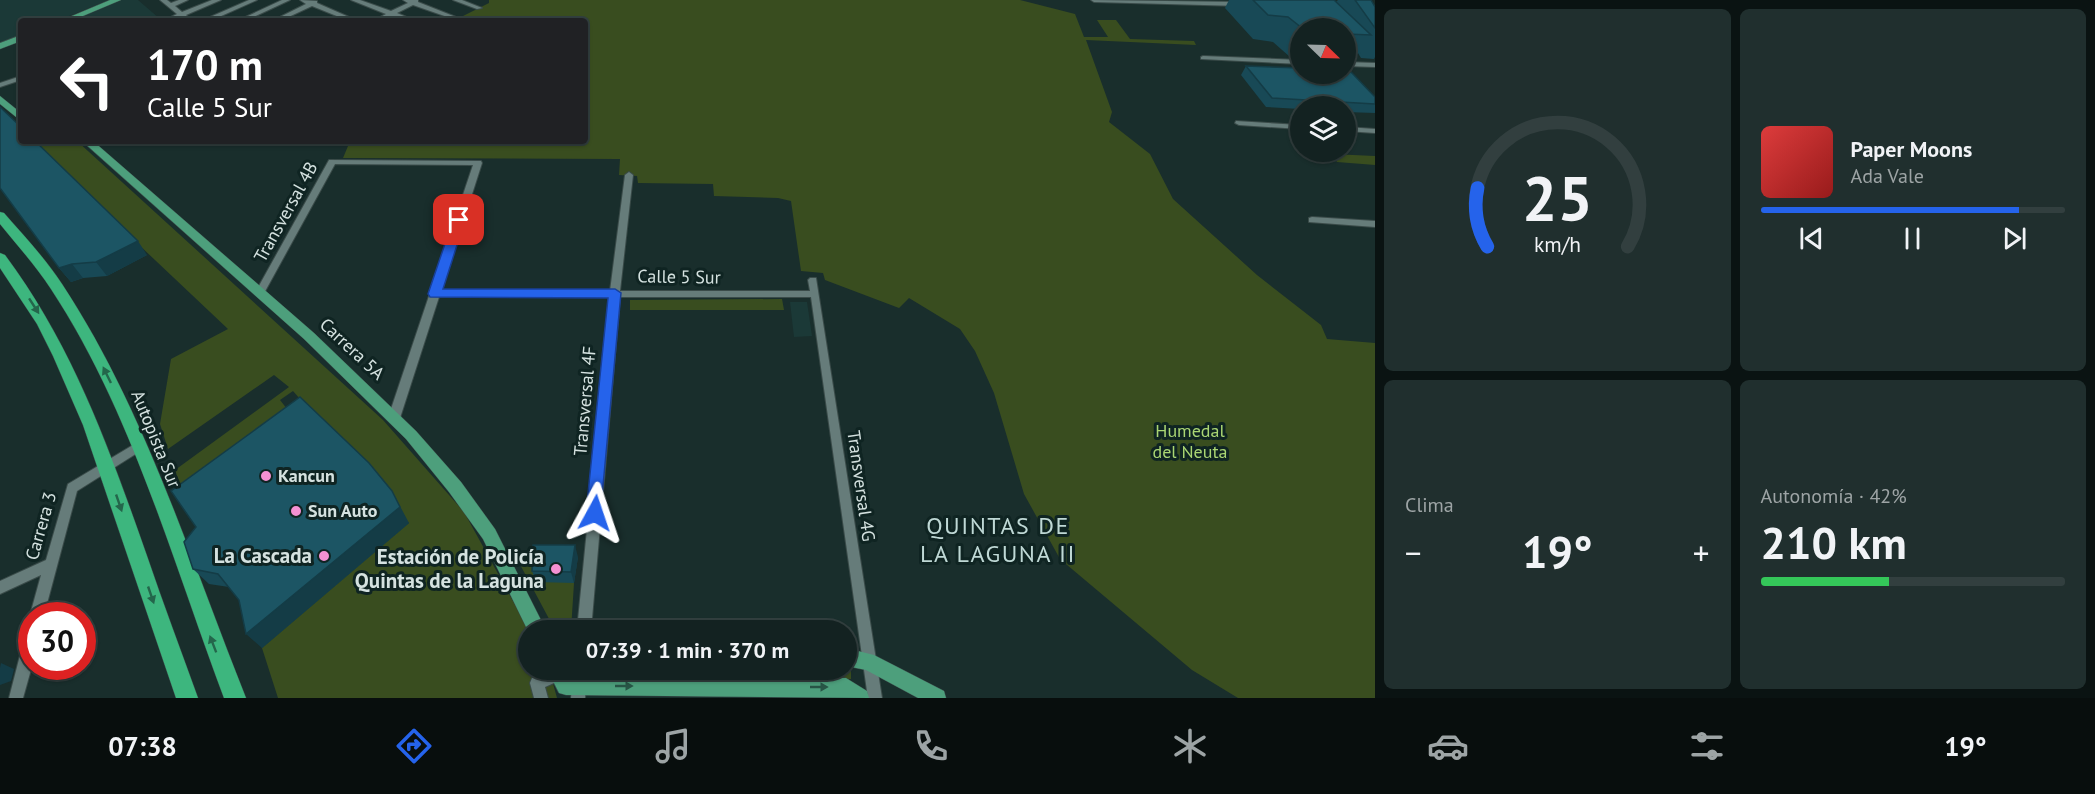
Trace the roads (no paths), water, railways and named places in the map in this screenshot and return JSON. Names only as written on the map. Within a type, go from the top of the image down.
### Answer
[{"type":"highway","name":"Autopista Sur","points":[[0,216],[56,285],[117,396],[235,698]]},
{"type":"highway","points":[[0,258],[53,337],[76,386],[107,466],[187,698]]},
{"type":"main road","points":[[72,18],[117,0]]},
{"type":"main road","points":[[0,46],[18,39]]},
{"type":"main road","points":[[0,99],[18,115]]},
{"type":"main road","name":"Carrera 5A","points":[[90,144],[260,293],[394,417],[448,478],[489,534],[532,620]]},
{"type":"main road","points":[[857,659],[868,661],[937,698]]},
{"type":"main road","points":[[570,683],[846,687],[860,698]]},
{"type":"street","points":[[163,0],[185,18]]},
{"type":"street","points":[[170,6],[185,0]]},
{"type":"street","points":[[174,18],[218,0]]},
{"type":"street","points":[[211,18],[254,0]]},
{"type":"street","points":[[247,18],[288,0]]},
{"type":"street","points":[[303,0],[347,18]]},
{"type":"street","points":[[284,17],[320,0]]},
{"type":"street","points":[[354,0],[404,18]]},
{"type":"street","points":[[456,0],[479,8]]},
{"type":"street","points":[[1094,0],[1252,5]]},
{"type":"street","points":[[382,18],[412,1],[455,18]]},
{"type":"street","points":[[1203,58],[1290,62]]},
{"type":"street","points":[[1356,64],[1375,65]]},
{"type":"street","points":[[0,85],[17,79]]},
{"type":"street","points":[[1239,123],[1290,126]]},
{"type":"street","points":[[1356,130],[1375,131]]},
{"type":"street","name":"Transversal 4B","points":[[260,293],[332,162],[478,163],[394,417]]},
{"type":"street","name":"Transversal 4F","points":[[585,620],[615,293],[629,175]]},
{"type":"street","points":[[1312,220],[1375,224]]},
{"type":"street","name":"Transversal 4G","points":[[813,280],[875,698]]},
{"type":"street","name":"Calle 5 Sur","points":[[435,294],[815,294]]},
{"type":"street","name":"Carrera 3","points":[[40,602],[72,488],[138,447]]},
{"type":"street","points":[[0,588],[49,565]]},
{"type":"street","points":[[16,698],[21,680]]},
{"type":"street","points":[[541,698],[537,683],[570,683]]},
{"type":"place","name":"Kancun","points":[[266,476]]},
{"type":"place","name":"Sun Auto","points":[[296,511]]},
{"type":"place","name":"La Cascada","points":[[324,556]]},
{"type":"place","name":"Estación de Policía Quintas de la Laguna","points":[[556,569]]},
{"type":"district","name":"QUINTAS DE LA LAGUNA II","points":[[998,540]]},
{"type":"park label","name":"Humedal del Neuta","points":[[1190,441]]}]
